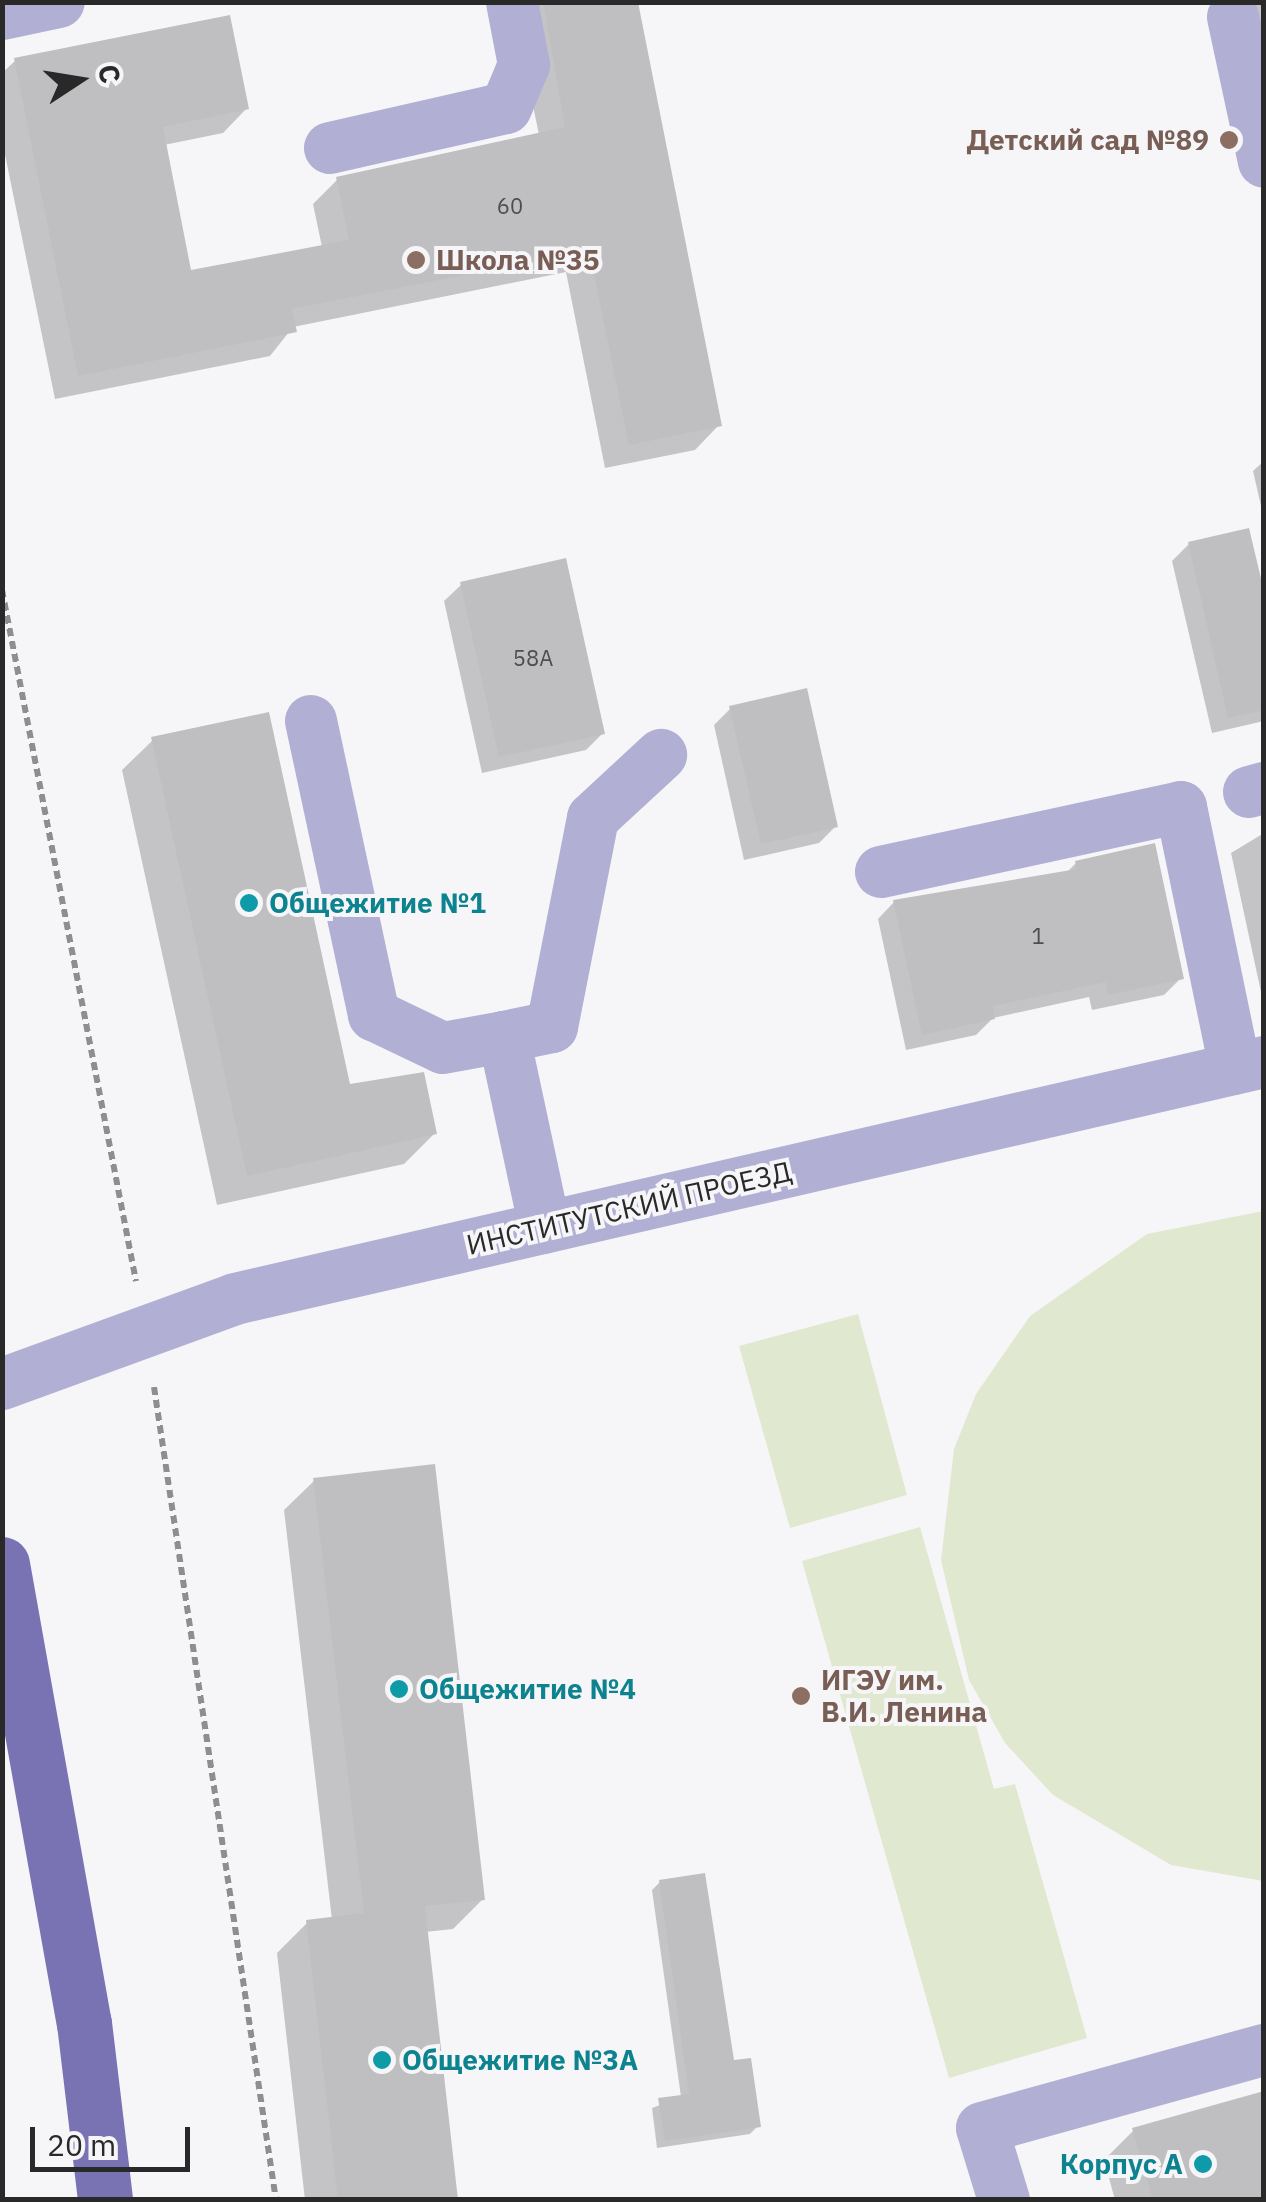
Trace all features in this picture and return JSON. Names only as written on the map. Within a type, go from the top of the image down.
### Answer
[{"type":"main road","points":[[2,1564],[9,1674],[105,2200]]},
{"type":"street","points":[[2,14],[59,2]]},
{"type":"street","points":[[330,148],[506,108],[524,66],[512,2]]},
{"type":"street","points":[[1233,17],[1264,162]]},
{"type":"street","points":[[311,721],[374,1016],[442,1048],[552,1027],[593,818],[661,755]]},
{"type":"street","points":[[881,872],[1181,806],[1249,1065]]},
{"type":"street","points":[[504,1037],[545,1228]]},
{"type":"street","name":"ИНСТИТУТСКИЙ ПРОЕЗД","points":[[2,1384],[145,1327],[545,1228],[1249,1065]]},
{"type":"street","points":[[1004,2200],[982,2128],[1264,2050]]},
{"type":"path","points":[[2,590],[145,1327],[276,2200]]},
{"type":"green space","points":[[1264,1211],[1263,1881],[1171,1865],[1053,1795],[1005,1743],[969,1680],[941,1560],[954,1449],[976,1394],[1030,1316],[1147,1234]]},
{"type":"green space","points":[[858,1314],[907,1495],[790,1528],[739,1346]]},
{"type":"green space","points":[[920,1527],[994,1789],[1015,1784],[1087,2038],[949,2078],[802,1561]]},
{"type":"building","points":[[543,2],[638,2],[722,426],[629,445],[589,250],[292,309],[297,332],[78,376],[14,58],[230,15],[249,109],[163,127],[191,270],[349,240],[336,177],[565,127]]},
{"type":"building","points":[[1249,528],[1264,591],[1264,710],[1228,718],[1188,542]]},
{"type":"building","points":[[566,558],[605,734],[499,757],[460,582]]},
{"type":"building","points":[[807,688],[838,827],[761,844],[729,706]]},
{"type":"building","name":"Общежитие №1","points":[[269,712],[350,1084],[424,1072],[437,1134],[247,1176],[151,737]]},
{"type":"building","points":[[1155,843],[1184,979],[1108,995],[1106,982],[993,1006],[995,1019],[922,1035],[893,900],[1077,869],[1075,861]]},
{"type":"building","name":"Общежитие №4","points":[[435,1464],[485,1900],[425,1906],[458,2200],[338,2200],[306,1920],[364,1913],[313,1478]]},
{"type":"building","points":[[705,1873],[734,2060],[751,2058],[761,2127],[665,2141],[658,2098],[689,2094],[659,1880]]},
{"type":"building","name":"Корпус А","points":[[1264,2091],[1264,2200],[1153,2200],[1132,2128]]},
{"type":"place","name":"Детский сад №89","points":[[1229,140]]},
{"type":"place","name":"Школа №35","points":[[416,260]]},
{"type":"place","name":"Общежитие №1","points":[[249,903]]},
{"type":"place","name":"Общежитие №4","points":[[399,1689]]},
{"type":"place","name":"ИГЭУ им. В.И. Ленина","points":[[801,1696]]},
{"type":"place","name":"Общежитие №3А","points":[[382,2060]]},
{"type":"place","name":"Корпус А","points":[[1203,2164]]}]
